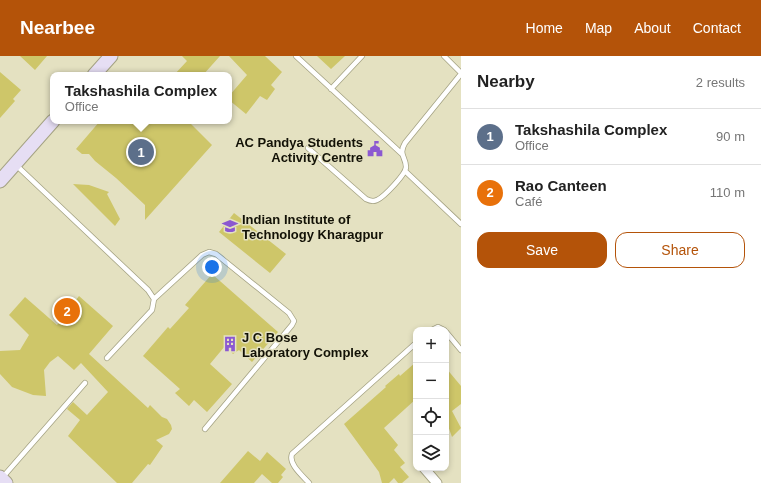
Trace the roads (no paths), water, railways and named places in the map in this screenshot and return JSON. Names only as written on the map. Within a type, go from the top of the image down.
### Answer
[{"type":"street","points":[[97,72],[111,56]]},
{"type":"street","points":[[0,180],[50,124]]},
{"type":"street","points":[[427,471],[437,483]]},
{"type":"lane","points":[[296,56],[402,154]]},
{"type":"lane","points":[[331,89],[362,56]]},
{"type":"lane","points":[[308,148],[366,199],[372,201],[377,200],[386,193],[405,172],[406,167],[402,154],[404,143],[461,73],[444,56]]},
{"type":"lane","points":[[14,164],[148,290],[154,299],[152,310],[107,358]]},
{"type":"lane","points":[[405,172],[461,224]]},
{"type":"lane","points":[[154,299],[202,255],[209,252],[216,254],[293,317],[294,321],[292,325],[205,428]]},
{"type":"lane","points":[[449,336],[461,350]]},
{"type":"lane","points":[[310,483],[292,463],[292,454],[413,346]]},
{"type":"lane","points":[[2,480],[85,382]]},
{"type":"place","name":"AC Pandya Students Activity Centre","points":[[375,149]]},
{"type":"place","name":"Takshashila Complex","points":[[141,152]]},
{"type":"place","name":"Indian Institute of Technology Kharagpur","points":[[230,226]]},
{"type":"place","name":"Rao Canteen","points":[[67,311]]},
{"type":"place","name":"J C Bose Laboratory Complex","points":[[230,344]]}]
